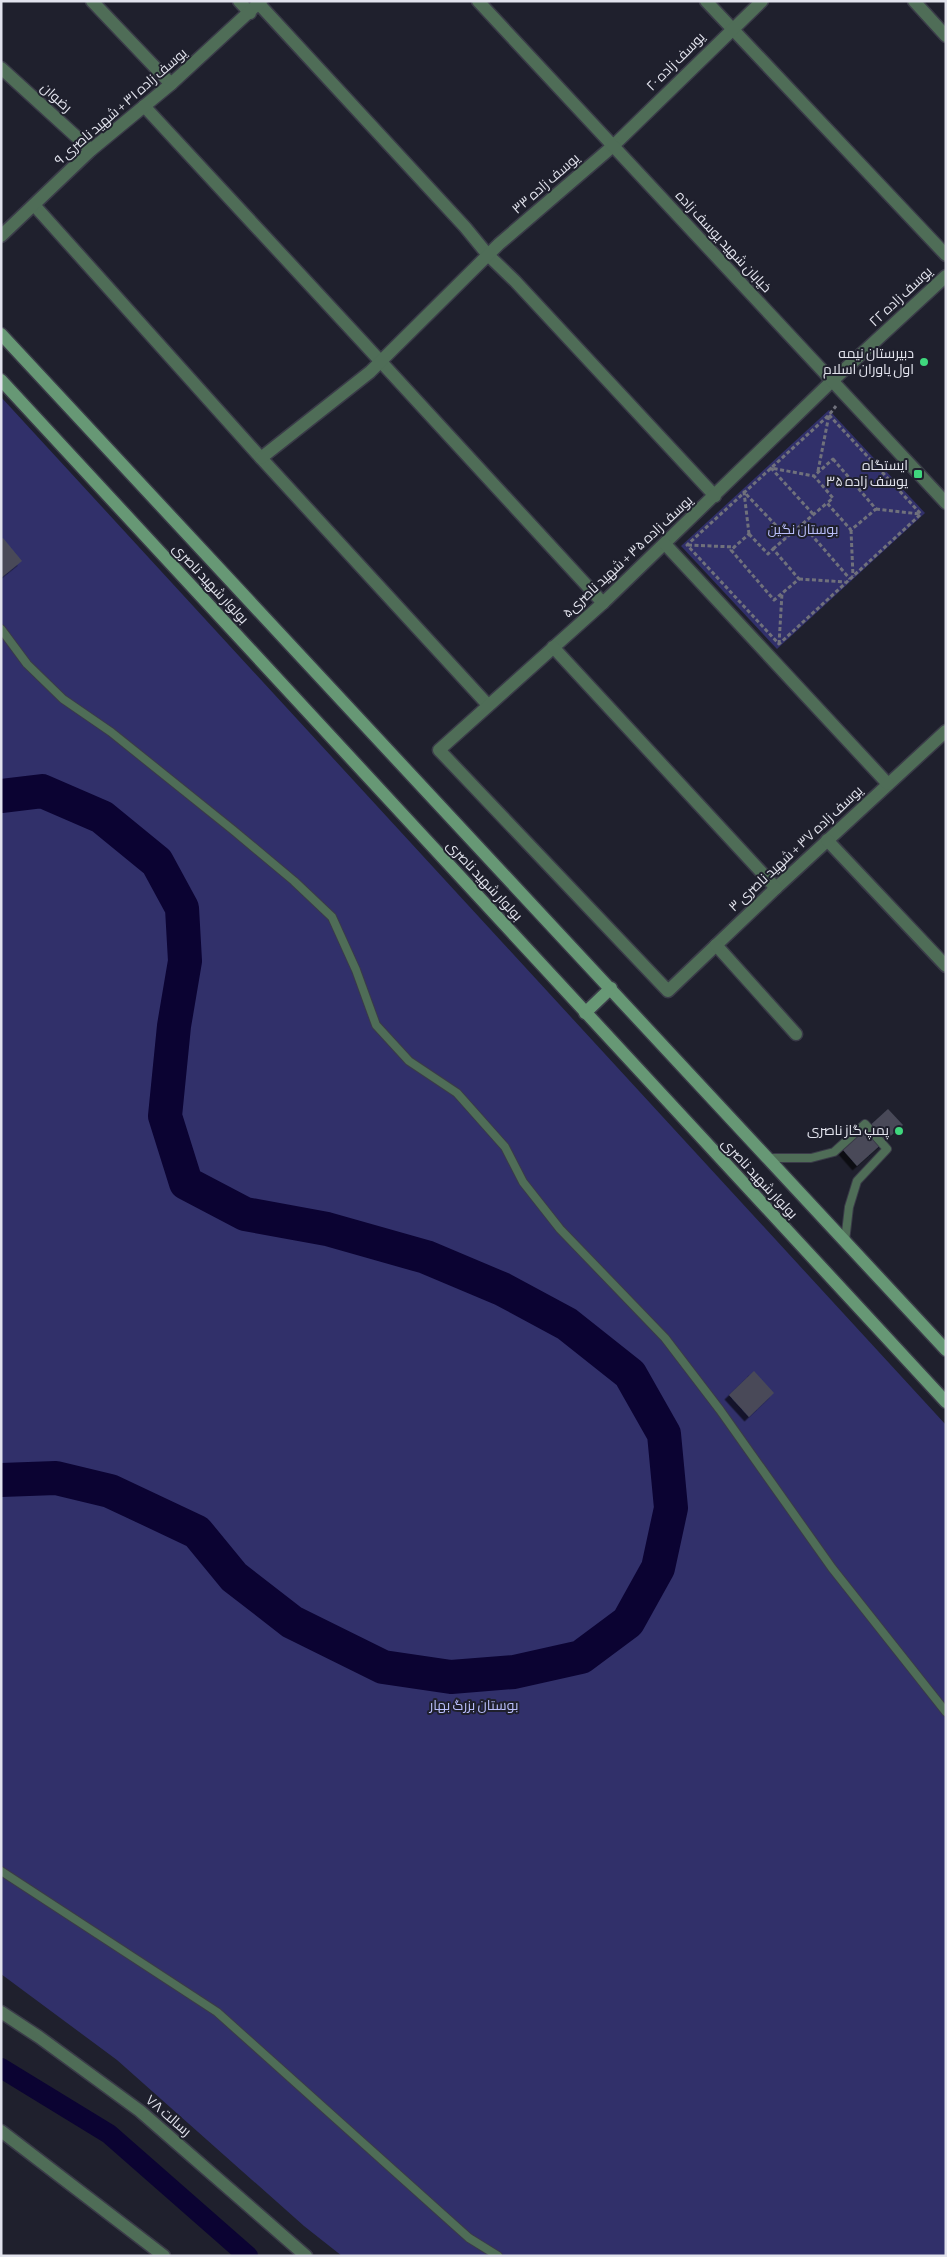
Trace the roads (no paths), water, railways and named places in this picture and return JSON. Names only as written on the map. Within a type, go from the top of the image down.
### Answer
[{"type":"main road","name":"بولوار شهید ناصری","points":[[1,334],[946,1350]]},
{"type":"main road","name":"بولوار شهید ناصری","points":[[1,380],[946,1402]]},
{"type":"main road","points":[[585,1013],[611,988]]},
{"type":"street","points":[[92,1],[171,84]]},
{"type":"street","points":[[239,1],[257,6],[715,496]]},
{"type":"street","name":"خیابان شهید یوسف زاده","points":[[478,1],[946,504]]},
{"type":"street","points":[[706,1],[946,255]]},
{"type":"street","name":"یوسف زاده ۲۰","points":[[613,146],[731,29],[762,1]]},
{"type":"street","points":[[914,1],[946,36]]},
{"type":"street","name":"یوسف زاده ۳۱ + شهید ناصری ۹","points":[[1,236],[91,150],[171,84],[257,6]]},
{"type":"street","name":"رضوان","points":[[1,68],[91,150]]},
{"type":"street","points":[[144,106],[603,603]]},
{"type":"street","name":"یوسف زاده ۳۳","points":[[261,458],[370,372],[499,244],[613,146]]},
{"type":"street","points":[[34,205],[261,458],[488,705]]},
{"type":"street","name":"یوسف زاده ۲۲","points":[[832,381],[946,276]]},
{"type":"street","name":"یوسف زاده ۳۵ + شهید ناصری۵","points":[[668,991],[439,750],[603,603],[832,381]]},
{"type":"street","points":[[665,544],[888,784]]},
{"type":"street","points":[[553,647],[776,888]]},
{"type":"street","name":"یوسف زاده ۳۷ + شهید ناصری ۳","points":[[668,991],[888,784],[943,739]]},
{"type":"street","points":[[827,840],[946,966]]},
{"type":"street","points":[[716,945],[796,1034]]},
{"type":"street","name":"رسالت ۷۸","points":[[1,2012],[39,2037],[140,2111],[306,2256]]},
{"type":"street","points":[[1,2131],[164,2256]]},
{"type":"lane","points":[[1,629],[27,664],[63,699],[111,732],[233,830],[294,881],[332,917],[356,970],[376,1025],[409,1061],[457,1093],[505,1147],[523,1182],[560,1229],[665,1338],[720,1410],[832,1568],[946,1712]]},
{"type":"lane","points":[[768,1158],[811,1158],[834,1152],[865,1124],[887,1149],[856,1181],[849,1207],[845,1241]]},
{"type":"lane","points":[[1,1871],[217,2012],[469,2238],[498,2256]]},
{"type":"waterway","points":[[1,796],[42,791],[102,817],[157,862],[182,908],[185,961],[174,1026],[165,1116],[186,1183],[245,1214],[327,1229],[426,1257],[502,1289],[567,1324],[630,1374],[664,1434],[671,1508],[658,1568],[628,1622],[581,1657],[514,1672],[451,1677],[383,1667],[292,1622],[234,1577],[197,1532],[110,1491],[56,1478],[1,1480]]},
{"type":"waterway","points":[[1,2068],[109,2134],[248,2256]]},
{"type":"place","name":"دبیرستان نیمه اول یاوران اسلام","points":[[924,362]]},
{"type":"place","name":"ایستگاه یوسف زاده ۳۵","points":[[918,474]]},
{"type":"place","name":"پمپ گاز ناصری","points":[[899,1131]]},
{"type":"park label","name":"بوستان نگین","points":[[803,530]]},
{"type":"park label","name":"بوستان بزرگ بهار","points":[[474,1706]]}]
